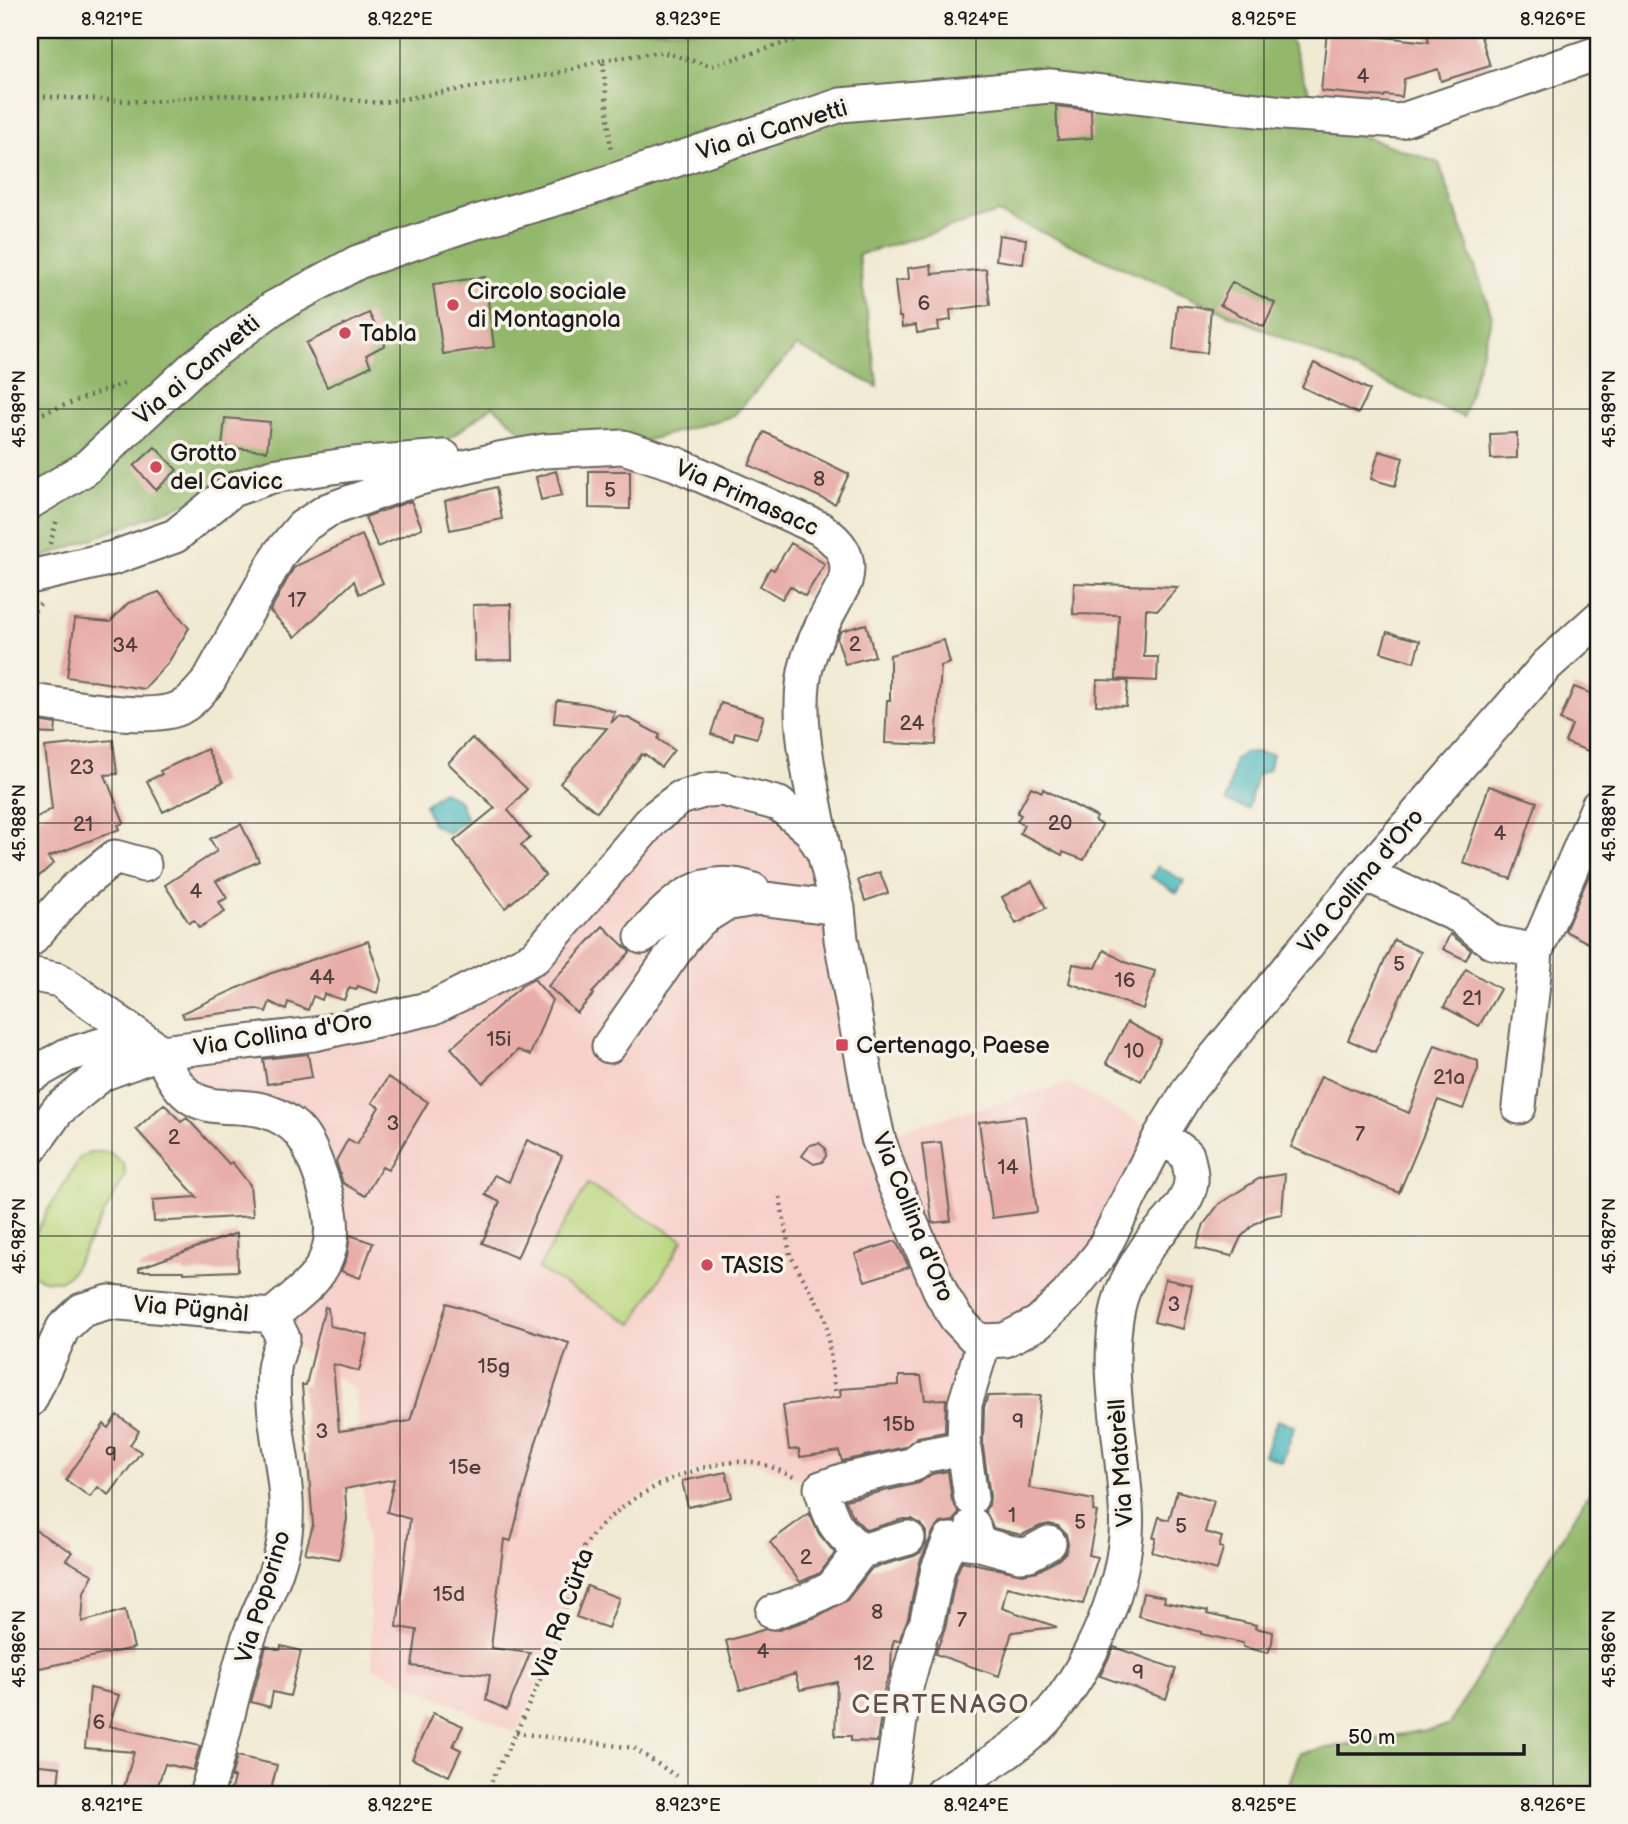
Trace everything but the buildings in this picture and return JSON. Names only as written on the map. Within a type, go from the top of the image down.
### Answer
[{"type":"street","name":"Via ai Canvetti","points":[[30,502],[85,469],[195,366],[273,308],[358,262],[841,104],[1051,86],[1283,113],[1400,121],[1598,53]]},
{"type":"street","name":"Via Primasacc","points":[[30,701],[131,714],[178,709],[195,698],[208,682],[280,553],[302,527],[328,510],[404,483],[499,459],[544,451],[623,447],[676,464],[819,528],[836,539],[846,554],[849,569],[845,582],[808,661],[802,695],[802,726],[824,853]]},
{"type":"street","name":"Via Primasacc","points":[[33,577],[113,558],[175,536],[232,490],[272,476],[353,464],[443,457],[499,459]]},
{"type":"street","name":"Via Collina d'Oro","points":[[30,1149],[58,1110],[102,1074],[161,1052],[314,1034],[432,1008],[535,957],[653,818],[680,798],[706,790],[722,789],[779,804],[811,831],[824,853],[838,908],[843,950],[878,1138],[891,1176],[942,1295],[967,1331],[984,1341],[1005,1340],[1038,1323],[1068,1294],[1101,1253],[1161,1135],[1190,1088],[1365,874],[1547,665],[1598,619]]},
{"type":"street","points":[[1519,1107],[1536,951],[1598,806]]},
{"type":"street","points":[[30,940],[74,890],[115,858],[144,865]]},
{"type":"street","points":[[1365,874],[1459,916],[1492,942],[1536,951]]},
{"type":"street","points":[[642,937],[665,909],[690,892],[718,885],[747,888],[782,901]]},
{"type":"street","points":[[609,1046],[684,938],[701,919],[725,904],[759,898],[838,908]]},
{"type":"street","points":[[30,974],[59,980],[161,1052]]},
{"type":"street","points":[[30,1076],[67,1055],[101,1045],[161,1052]]},
{"type":"street","name":"Via Pügnàl","points":[[30,1400],[63,1328],[82,1310],[108,1302],[272,1316],[316,1276],[333,1242],[328,1199],[309,1145],[292,1125],[268,1111],[202,1104],[182,1092],[169,1072],[161,1052]]},
{"type":"street","name":"Via Matorèll","points":[[941,1794],[1028,1736],[1050,1716],[1075,1682],[1112,1600],[1122,1562],[1127,1514],[1114,1364],[1118,1306],[1127,1281],[1138,1262],[1183,1204],[1192,1181],[1187,1155],[1161,1135]]},
{"type":"street","name":"Via Poporino","points":[[206,1794],[219,1756],[248,1642],[281,1555],[285,1535],[286,1490],[274,1408],[274,1367],[283,1338],[272,1316]]},
{"type":"street","points":[[889,1794],[904,1694],[921,1633],[926,1625],[937,1569],[952,1531],[964,1448],[966,1396],[984,1341]]},
{"type":"street","points":[[861,1551],[833,1525],[821,1488],[915,1464],[922,1456],[964,1448]]},
{"type":"street","points":[[773,1612],[832,1588],[861,1551],[952,1531],[1020,1555],[1028,1554],[1049,1543]]},
{"type":"path","points":[[30,96],[148,102],[211,95],[325,97],[378,103],[554,74],[603,60],[662,52],[711,66],[827,30]]},
{"type":"path","points":[[603,60],[611,143],[611,181]]},
{"type":"path","points":[[30,418],[127,382]]},
{"type":"path","points":[[33,577],[55,529],[62,484]]},
{"type":"path","points":[[780,1197],[790,1255],[825,1316],[835,1391]]},
{"type":"path","name":"Via Ra Cürta","points":[[485,1794],[516,1734],[551,1655],[584,1547],[593,1532],[607,1519],[658,1485],[722,1464],[754,1462],[821,1488]]},
{"type":"path","points":[[516,1734],[634,1748],[676,1776]]},
{"type":"shaded area","name":"TASIS","points":[[707,790],[811,831],[878,1137],[1068,1083],[1161,1135],[1101,1253],[994,1342],[964,1448],[821,1488],[754,1462],[722,1464],[658,1485],[607,1519],[593,1532],[584,1547],[551,1655],[516,1733],[372,1667],[367,1537],[355,1390],[283,1338],[333,1242],[309,1145],[227,1107],[161,1052],[314,1034],[535,957],[654,818]]},
{"type":"green space","points":[[30,30],[1287,30],[1320,121],[1439,163],[1492,316],[1463,417],[998,213],[858,255],[878,387],[797,346],[733,416],[623,447],[544,451],[493,406],[450,438],[260,475],[36,560],[30,600]]},
{"type":"green space","points":[[90,1152],[109,1152],[124,1164],[125,1176],[71,1273],[60,1281],[43,1280],[30,1273],[30,1246],[45,1215],[80,1158]]},
{"type":"green space","points":[[588,1184],[683,1240],[633,1324],[538,1269]]},
{"type":"green space","points":[[1598,1482],[1598,1794],[1285,1794],[1300,1753],[1448,1726],[1585,1499]]},
{"type":"water","points":[[1244,753],[1273,754],[1268,770],[1257,775],[1248,809],[1226,802],[1235,759]]},
{"type":"water","points":[[442,791],[459,800],[467,819],[448,833],[432,824],[425,805]]},
{"type":"water","points":[[1158,866],[1184,881],[1177,893],[1151,877]]},
{"type":"water","points":[[1277,1420],[1295,1426],[1282,1462],[1264,1455]]},
{"type":"place","name":"Circolo sociale di Montagnola","points":[[453,305]]},
{"type":"place","name":"Tabla","points":[[345,333]]},
{"type":"place","name":"Grotto del Cavicc","points":[[156,467]]},
{"type":"place","name":"Certenago, Paese","points":[[842,1045]]},
{"type":"place","name":"TASIS","points":[[707,1265]]},
{"type":"district","name":"CERTENAGO","points":[[941,1705]]}]
